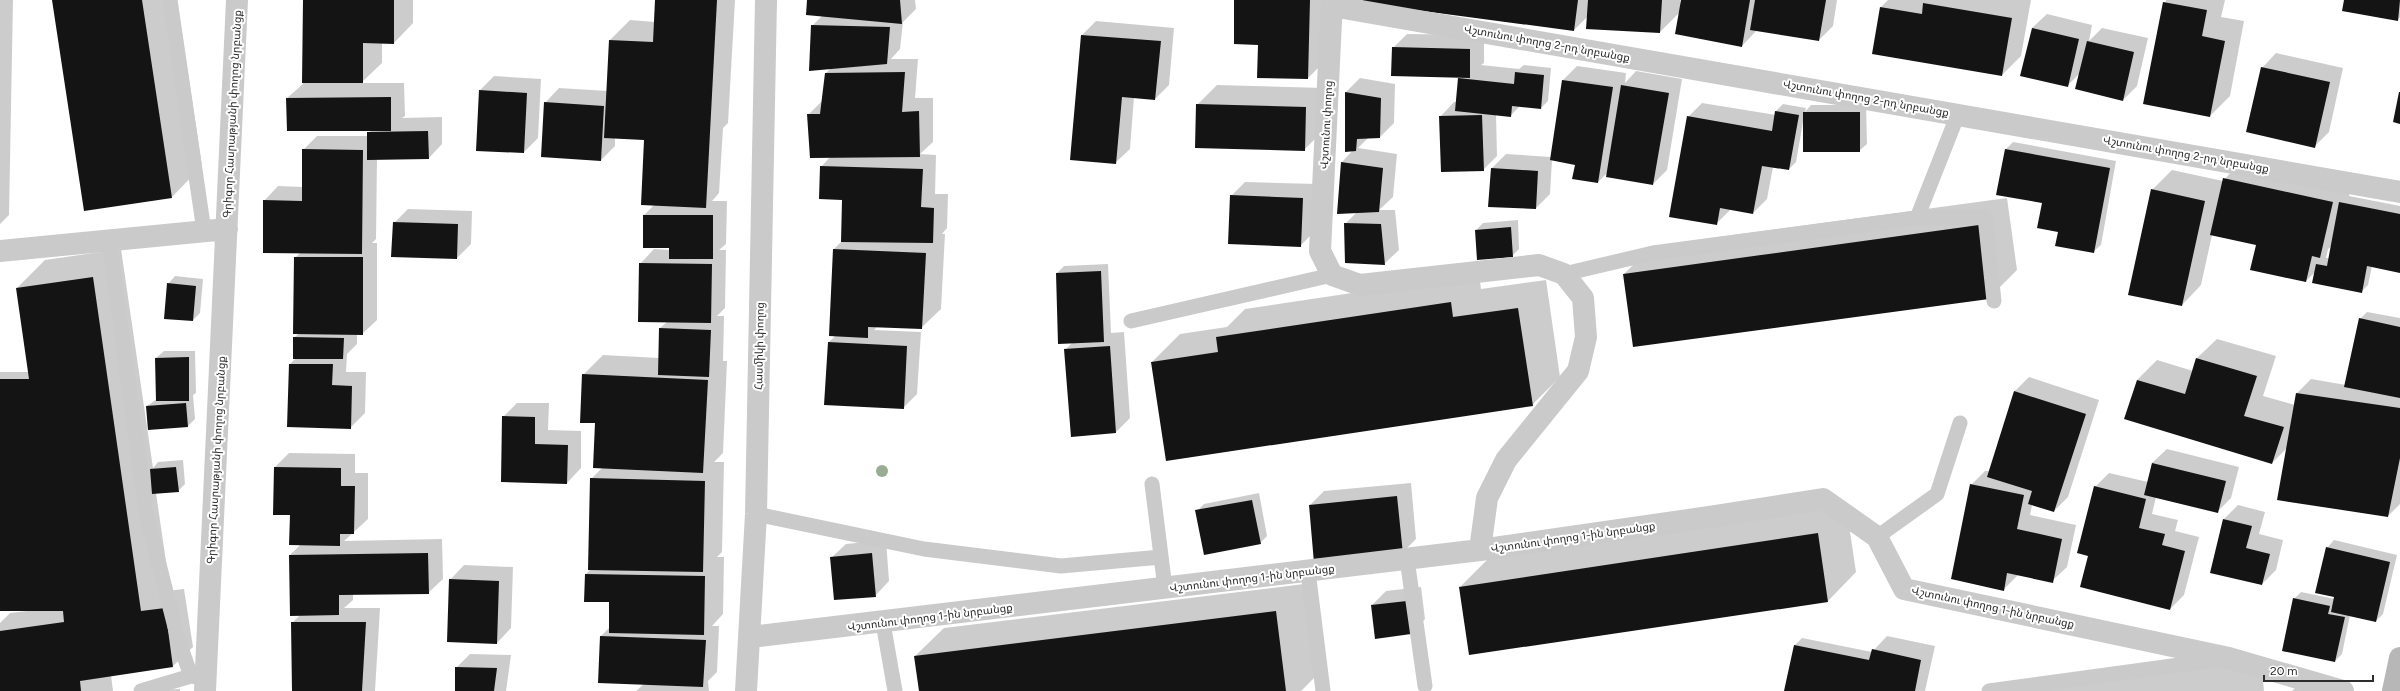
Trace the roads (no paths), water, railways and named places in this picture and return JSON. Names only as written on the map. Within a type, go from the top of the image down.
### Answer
[{"type":"main road","points":[[2393,691],[2400,658]]},
{"type":"street","name":"Գրիգոր Հասրաթյանի փողոց նրբանցք","points":[[201,681],[227,229],[237,0]]},
{"type":"street","name":"Հասմիկի փողոց","points":[[746,691],[751,637],[756,514],[766,0]]},
{"type":"street","name":"Վշտունու փողոց 2-րդ նրբանցք","points":[[1332,3],[2400,192]]},
{"type":"street","name":"Վշտունու փողոց","points":[[1332,3],[1320,251],[1332,275]]},
{"type":"street","name":"Գրիգոր Հասրաթյանի փողոց նրբանցք","points":[[0,251],[227,229]]},
{"type":"street","points":[[1332,275],[1360,284],[1539,266],[1564,274],[1583,298],[1586,337],[1578,371],[1506,460],[1487,498],[1480,550]]},
{"type":"street","name":"Վշտունու փողոց 1-ին նրբանցք","points":[[751,637],[883,623],[1480,550],[1823,499],[1877,537],[1904,589],[2229,658],[2343,691]]},
{"type":"lane","points":[[170,0],[204,231]]},
{"type":"lane","points":[[1917,218],[1958,114]]},
{"type":"lane","points":[[1564,274],[1653,253],[1917,218],[1985,217],[1994,301]]},
{"type":"lane","points":[[109,240],[146,513],[178,638],[201,681],[141,691]]},
{"type":"lane","points":[[1131,321],[1332,275]]},
{"type":"lane","points":[[1877,537],[1938,494],[1960,423]]},
{"type":"lane","points":[[1152,484],[1165,588]]},
{"type":"lane","points":[[756,514],[924,549],[1061,566],[1161,558]]},
{"type":"lane","points":[[1407,559],[1426,686]]},
{"type":"lane","points":[[1308,571],[1323,691]]},
{"type":"lane","points":[[883,623],[895,691]]},
{"type":"lane","points":[[1989,691],[2229,658]]}]
